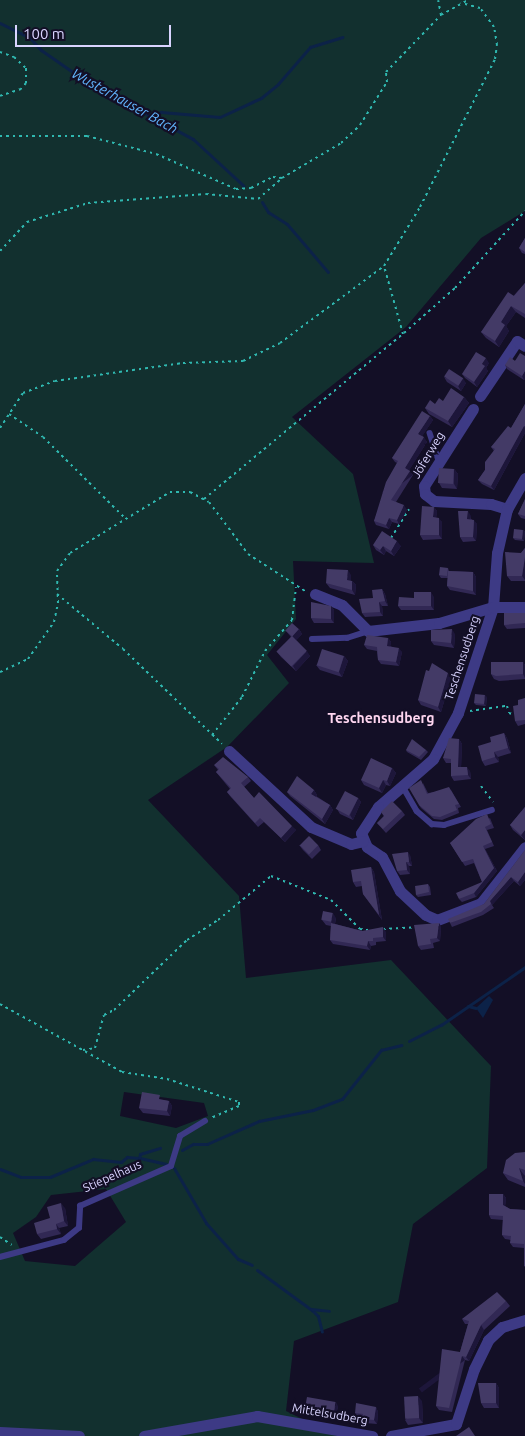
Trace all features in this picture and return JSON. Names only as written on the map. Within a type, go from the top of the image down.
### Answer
[{"type":"street","points":[[480,396],[517,340],[525,346]]},
{"type":"street","name":"Jöferweg","points":[[473,408],[424,486],[427,498],[490,504],[507,509]]},
{"type":"street","points":[[492,607],[497,553],[507,509],[525,478]]},
{"type":"street","points":[[315,594],[342,605],[368,631],[439,623],[492,607],[525,607]]},
{"type":"street","name":"Teschensudberg","points":[[363,841],[361,834],[366,822],[402,785],[433,759],[458,713],[492,607]]},
{"type":"street","points":[[229,751],[311,827],[351,844],[363,841],[382,857],[400,891],[426,915],[437,920],[481,902],[489,896],[525,847]]},
{"type":"street","points":[[391,1436],[456,1424],[474,1369],[488,1340],[502,1328],[525,1320]]},
{"type":"street","name":"Mittelsudberg","points":[[144,1436],[257,1416],[372,1436]]},
{"type":"street","points":[[0,1432],[79,1436]]},
{"type":"lane","points":[[430,433],[439,461]]},
{"type":"lane","points":[[312,639],[347,638],[368,631]]},
{"type":"lane","points":[[402,785],[417,811],[432,824],[444,825],[492,810]]},
{"type":"lane","name":"Stiepelhaus","points":[[0,1257],[64,1240],[79,1228],[80,1206],[171,1166],[180,1136],[205,1121]]},
{"type":"path","points":[[438,0],[441,15]]},
{"type":"path","points":[[0,251],[27,222],[88,203],[206,194],[250,200],[258,199],[282,178],[341,143],[360,125],[387,82],[386,72],[441,15],[468,0]]},
{"type":"path","points":[[0,428],[23,393],[55,381],[183,363],[243,361],[280,343],[384,266],[420,207],[495,59],[497,45],[494,27],[480,8],[461,3]]},
{"type":"path","points":[[0,52],[14,56],[26,68],[26,83],[21,89],[0,96]]},
{"type":"path","points":[[0,136],[87,136],[156,154],[236,189],[251,188],[273,177],[282,178]]},
{"type":"path","points":[[204,499],[403,334],[455,288],[525,211]]},
{"type":"path","points":[[384,266],[403,334]]},
{"type":"path","points":[[9,414],[43,436],[126,519]]},
{"type":"path","points":[[0,672],[18,666],[36,650],[54,622],[57,571],[70,553],[170,492],[190,492],[204,499],[248,554],[296,587],[315,594]]},
{"type":"path","points":[[391,538],[409,509]]},
{"type":"path","points":[[212,735],[242,697],[265,650],[292,620],[296,587]]},
{"type":"path","points":[[57,594],[123,649],[229,751]]},
{"type":"path","points":[[458,713],[507,706],[509,713],[515,715]]},
{"type":"path","points":[[481,786],[494,806],[492,810]]},
{"type":"path","points":[[83,1050],[94,1048],[104,1015],[114,1010],[186,940],[218,920],[272,876],[330,900],[360,930],[419,925]]},
{"type":"path","points":[[0,1004],[122,1072],[167,1079],[239,1102],[239,1106],[205,1121]]},
{"type":"green space","points":[[0,0],[525,0],[525,211],[481,238],[406,327],[292,417],[353,474],[374,563],[293,561],[296,619],[267,655],[289,683],[227,747],[148,800],[239,896],[246,978],[391,960],[491,1066],[487,1168],[413,1224],[398,1302],[294,1341],[286,1411],[337,1436],[0,1436]],"holes":[[[124,1092],[204,1103],[208,1116],[176,1128],[120,1116]],[[106,1189],[126,1222],[75,1266],[25,1261],[13,1233],[36,1217],[51,1195]]]},
{"type":"water","points":[[489,996],[493,1000],[483,1018],[476,1008]]},
{"type":"building","points":[[525,238],[525,252],[519,248]]},
{"type":"building","points":[[525,283],[525,314],[511,306],[501,322],[505,325],[495,341],[481,332],[508,292],[514,296]]},
{"type":"building","points":[[476,352],[486,358],[482,364],[485,366],[474,382],[462,374]]},
{"type":"building","points":[[520,353],[525,356],[525,371],[522,376],[505,365],[510,357],[515,361]]},
{"type":"building","points":[[449,369],[463,378],[458,386],[444,377]]},
{"type":"building","points":[[451,388],[464,397],[448,421],[425,408],[430,400],[435,404],[439,398],[443,401]]},
{"type":"building","points":[[525,404],[525,426],[491,486],[478,480],[485,470],[485,462],[495,449],[491,447],[508,426],[511,428]]},
{"type":"building","points":[[422,411],[430,416],[418,434],[424,437],[405,468],[410,471],[391,500],[404,505],[397,520],[389,518],[386,525],[374,521],[386,482],[398,461],[392,458]]},
{"type":"building","points":[[439,468],[454,469],[453,484],[438,483]]},
{"type":"building","points":[[525,499],[525,516],[518,514]]},
{"type":"building","points":[[422,506],[434,507],[433,517],[439,518],[439,535],[420,535]]},
{"type":"building","points":[[458,511],[468,511],[467,519],[474,520],[473,537],[460,537]]},
{"type":"building","points":[[514,529],[523,530],[522,539],[513,538]]},
{"type":"building","points":[[382,531],[397,541],[391,551],[383,546],[380,550],[373,545]]},
{"type":"building","points":[[525,548],[522,576],[507,576],[505,552],[521,553]]},
{"type":"building","points":[[440,567],[448,568],[447,576],[439,575]]},
{"type":"building","points":[[327,569],[348,570],[347,580],[352,581],[352,590],[326,583]]},
{"type":"building","points":[[448,571],[473,572],[473,591],[447,586]]},
{"type":"building","points":[[382,589],[385,601],[379,602],[380,612],[362,613],[359,599],[373,598],[372,590]]},
{"type":"building","points":[[414,592],[431,592],[431,606],[398,606],[399,597],[414,598]]},
{"type":"building","points":[[311,602],[331,606],[331,619],[311,618]]},
{"type":"building","points":[[504,613],[525,613],[525,623],[504,625]]},
{"type":"building","points":[[292,623],[299,629],[292,636],[285,631]]},
{"type":"building","points":[[452,629],[451,643],[431,641],[431,630]]},
{"type":"building","points":[[367,635],[388,638],[387,646],[399,648],[396,662],[378,660],[377,647],[364,645]]},
{"type":"building","points":[[292,636],[307,651],[291,666],[276,652]]},
{"type":"building","points":[[322,649],[344,656],[339,672],[317,665]]},
{"type":"building","points":[[491,662],[523,662],[523,674],[496,676],[491,674]]},
{"type":"building","points":[[432,663],[448,673],[438,707],[418,700],[426,670],[429,671]]},
{"type":"building","points":[[475,694],[485,695],[484,704],[474,703]]},
{"type":"building","points":[[525,698],[525,720],[515,721],[513,706],[518,705],[518,700]]},
{"type":"building","points":[[504,733],[508,748],[494,752],[495,757],[482,761],[478,746],[491,742],[490,737]]},
{"type":"building","points":[[449,738],[459,739],[458,767],[467,767],[468,775],[451,776],[451,759],[443,758]]},
{"type":"building","points":[[412,739],[426,750],[419,757],[406,750]]},
{"type":"building","points":[[223,757],[248,777],[241,783],[254,798],[259,792],[292,826],[281,838],[260,818],[255,823],[227,792],[231,788],[216,772],[219,769],[214,765]]},
{"type":"building","points":[[371,758],[392,768],[387,781],[383,780],[379,788],[361,780]]},
{"type":"building","points":[[297,776],[314,790],[311,794],[330,805],[322,819],[287,792]]},
{"type":"building","points":[[421,780],[427,794],[449,787],[459,804],[455,805],[457,810],[440,817],[432,816],[419,805],[409,788]]},
{"type":"building","points":[[345,791],[358,798],[349,816],[336,809]]},
{"type":"building","points":[[392,801],[402,811],[383,829],[377,823],[384,816],[381,812]]},
{"type":"building","points":[[525,807],[525,830],[521,835],[510,825]]},
{"type":"building","points":[[487,814],[491,824],[485,827],[492,842],[483,846],[494,868],[474,893],[459,899],[456,893],[482,882],[473,859],[462,862],[450,843],[476,819]]},
{"type":"building","points":[[309,836],[318,845],[309,854],[300,845]]},
{"type":"building","points":[[525,850],[525,872],[518,882],[511,877],[490,901],[491,904],[481,912],[450,923],[448,919],[484,904]]},
{"type":"building","points":[[408,852],[409,862],[406,862],[407,870],[397,871],[392,854]]},
{"type":"building","points":[[371,867],[379,915],[363,894],[361,881],[353,882],[351,870]]},
{"type":"building","points":[[428,884],[429,892],[416,895],[415,886]]},
{"type":"building","points":[[323,911],[333,913],[331,922],[321,920]]},
{"type":"building","points":[[331,923],[362,931],[383,927],[383,937],[373,938],[373,941],[368,941],[367,946],[330,940]]},
{"type":"building","points":[[439,923],[437,938],[430,939],[431,944],[418,946],[414,925]]},
{"type":"building","points":[[142,1092],[160,1095],[159,1099],[169,1101],[167,1111],[139,1108]]},
{"type":"building","points":[[525,1152],[525,1170],[519,1168],[523,1181],[503,1173],[506,1160],[515,1153]]},
{"type":"building","points":[[489,1194],[503,1194],[503,1205],[510,1209],[525,1210],[525,1266],[524,1244],[510,1243],[511,1236],[502,1235],[503,1216],[489,1215]]},
{"type":"building","points":[[61,1203],[64,1221],[56,1224],[57,1229],[37,1234],[34,1223],[50,1218],[47,1207]]},
{"type":"building","points":[[497,1292],[506,1301],[481,1325],[466,1357],[462,1356],[449,1408],[436,1406],[442,1349],[460,1352],[469,1321],[462,1319]]},
{"type":"building","points":[[478,1383],[496,1383],[496,1403],[481,1403]]},
{"type":"building","points":[[418,1396],[419,1418],[405,1419],[404,1397]]},
{"type":"building","points":[[307,1397],[336,1402],[333,1414],[305,1409]]},
{"type":"building","points":[[356,1403],[376,1407],[374,1420],[362,1419],[363,1414],[355,1413]]},
{"type":"building","points":[[469,1427],[475,1436],[456,1436]]},
{"type":"waterway","name":"Wusterhauser Bach","points":[[0,23],[29,37],[41,50],[90,84],[193,139],[244,186]]},
{"type":"waterway","points":[[151,116],[161,112],[220,117],[261,98],[278,84],[310,47],[342,37]]},
{"type":"waterway","name":"Wusterhauser Bach","points":[[262,202],[268,212],[287,224],[328,272]]},
{"type":"waterway","points":[[409,1041],[441,1025],[525,967]]},
{"type":"waterway","points":[[468,1006],[476,1008]]},
{"type":"waterway","points":[[182,1150],[193,1144],[207,1144],[259,1121],[313,1110],[342,1099],[381,1050],[401,1045]]},
{"type":"waterway","points":[[0,1169],[21,1177],[50,1177],[93,1159],[121,1162],[127,1157],[139,1158],[140,1154],[160,1148]]},
{"type":"waterway","points":[[140,1158],[166,1164]]},
{"type":"waterway","points":[[174,1168],[206,1223],[238,1259],[252,1265]]},
{"type":"waterway","points":[[257,1270],[313,1311],[318,1316],[322,1332]]},
{"type":"waterway","points":[[311,1309],[329,1311]]},
{"type":"district","name":"Teschensudberg","points":[[381,718]]}]
